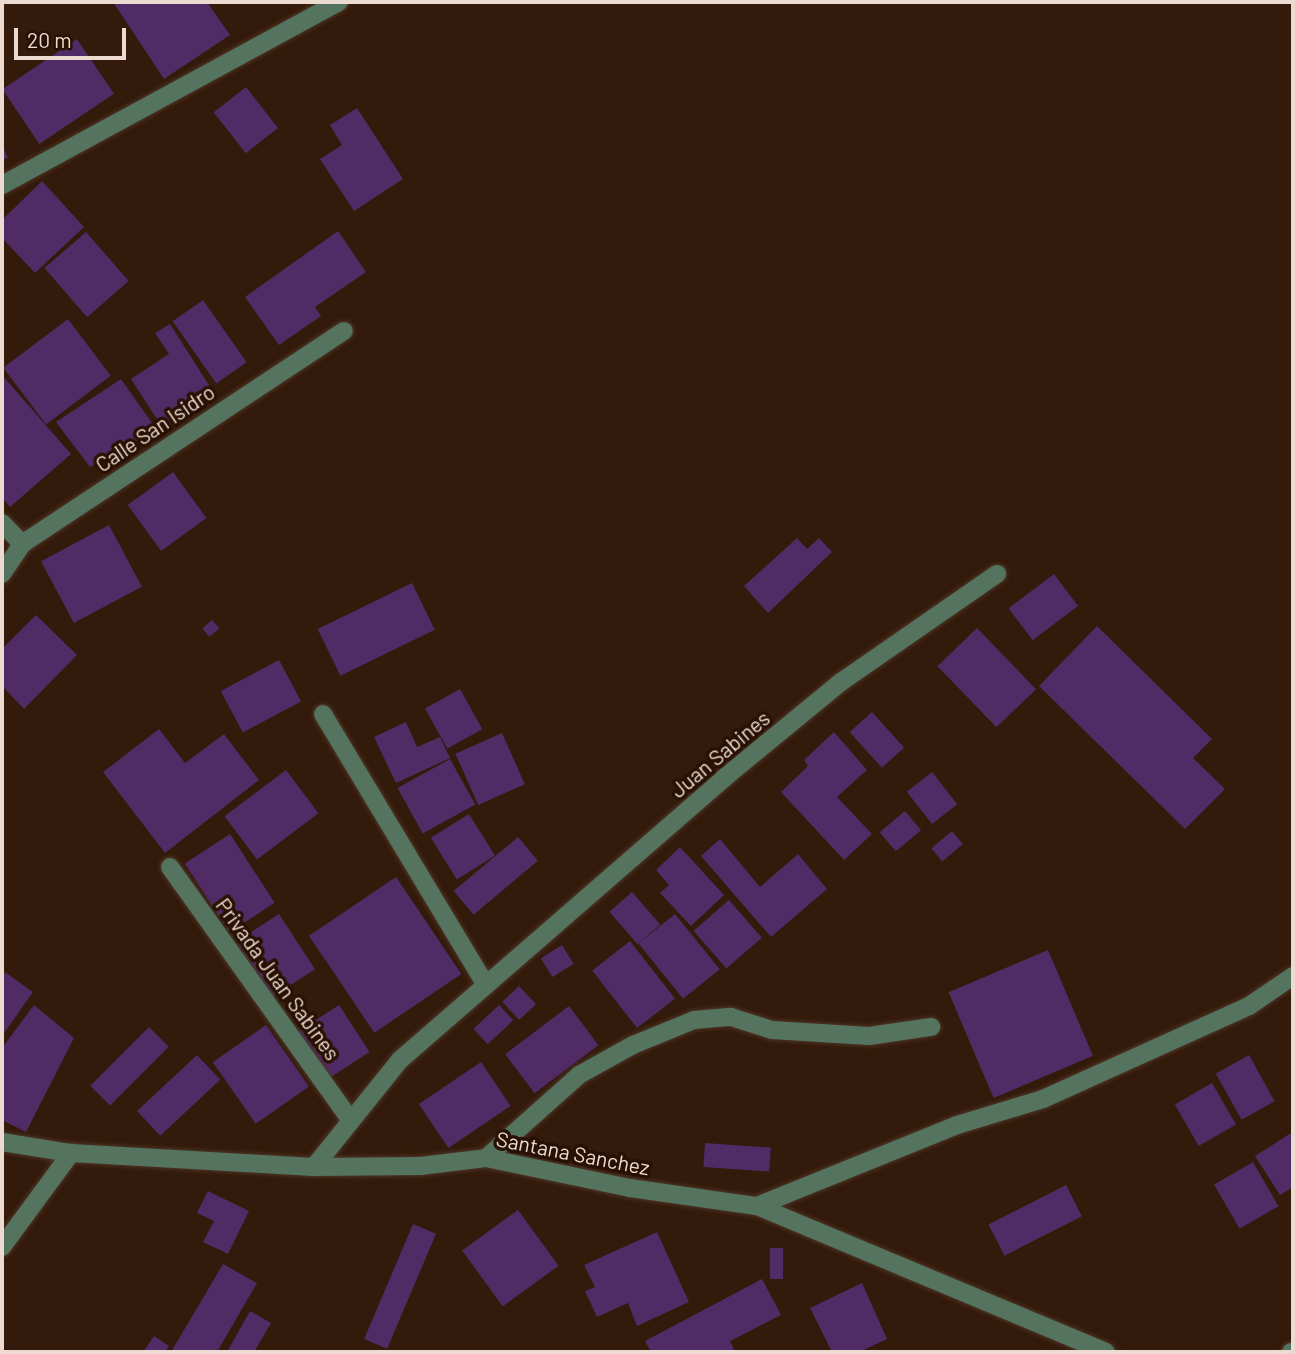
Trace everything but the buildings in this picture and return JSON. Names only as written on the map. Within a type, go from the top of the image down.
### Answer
[{"type":"street","points":[[2,185],[339,2]]},
{"type":"street","name":"Calle San Isidro","points":[[2,574],[22,544],[344,331]]},
{"type":"street","points":[[2,523],[22,544]]},
{"type":"street","name":"Juan Sabines","points":[[314,1167],[349,1118],[400,1060],[485,985],[841,682],[997,574]]},
{"type":"street","points":[[323,715],[485,985]]},
{"type":"street","name":"Privada Juan Sabines","points":[[170,867],[349,1118]]},
{"type":"street","points":[[757,1206],[957,1125],[1043,1099],[1249,1006],[1293,976]]},
{"type":"street","points":[[486,1158],[579,1076],[694,1020],[731,1017],[772,1030],[869,1036],[931,1027]]},
{"type":"street","name":"Santana Sanchez","points":[[2,1142],[71,1153],[314,1167],[420,1166],[486,1158],[630,1188],[757,1206],[1107,1352]]},
{"type":"street","points":[[2,1247],[71,1153]]}]
